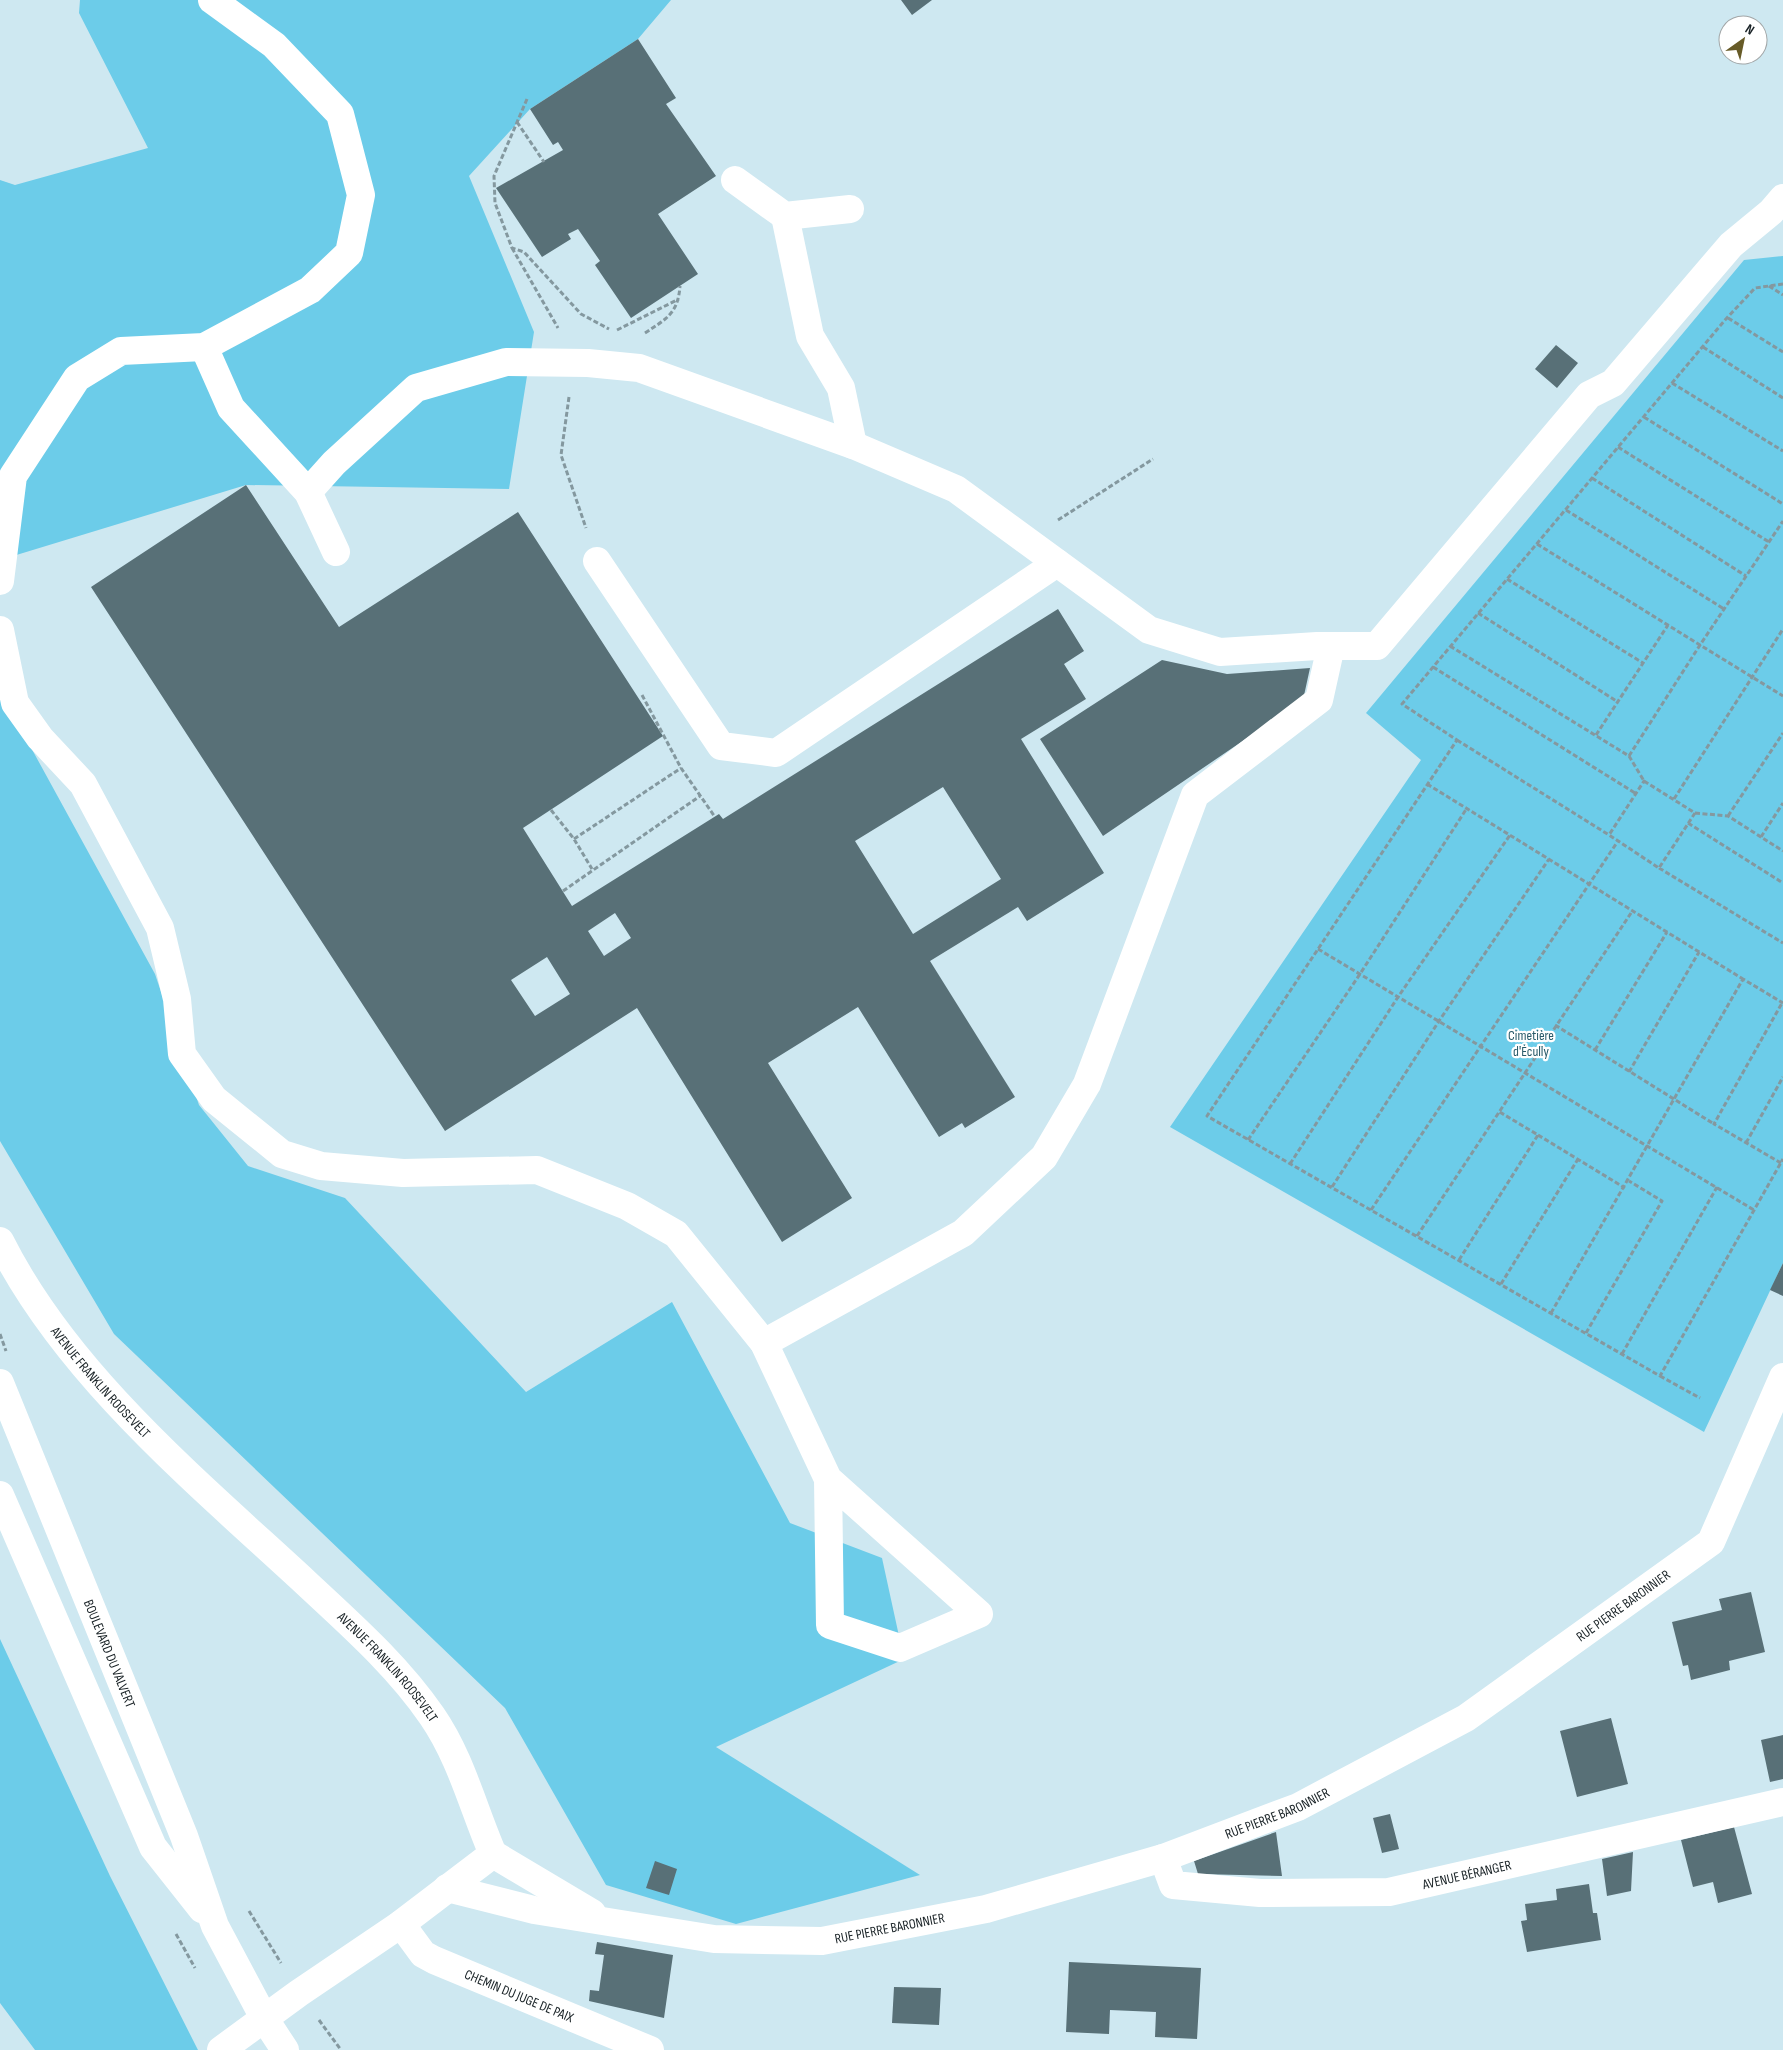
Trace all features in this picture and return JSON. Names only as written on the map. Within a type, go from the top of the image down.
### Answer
[{"type":"street","points":[[0,581],[13,476],[77,378],[121,351],[204,347],[310,290],[349,253],[361,195],[340,114],[274,45],[212,0]]},
{"type":"street","points":[[735,180],[785,216],[850,209]]},
{"type":"street","points":[[308,492],[334,463],[416,388],[506,362],[588,363],[639,368],[853,445],[956,489],[1149,630],[1220,652],[1331,646],[1377,646],[1589,395],[1613,383],[1731,245],[1771,212],[1783,198]]},
{"type":"street","points":[[785,216],[810,336],[841,388],[853,445]]},
{"type":"street","points":[[204,347],[231,408],[308,492],[336,552]]},
{"type":"street","points":[[597,561],[721,746],[776,753],[1057,563]]},
{"type":"street","points":[[0,630],[15,703],[40,738],[83,784],[160,928],[177,999],[182,1054],[214,1099],[282,1154],[321,1166],[403,1173],[537,1170],[627,1206],[676,1234],[764,1343],[828,1479],[979,1614],[900,1648],[830,1625],[828,1479]]},
{"type":"street","points":[[764,1343],[963,1233],[1044,1157],[1087,1084],[1195,795],[1319,700],[1331,646]]},
{"type":"street","name":"AVENUE FRANKLIN ROOSEVELT","points":[[4,1254],[72,1352],[165,1452],[383,1655],[432,1716],[456,1758],[493,1854]]},
{"type":"street","name":"RUE PIERRE BARONNIER","points":[[447,1888],[534,1910],[714,1939],[822,1941],[986,1909],[1163,1858],[1298,1808],[1466,1718],[1711,1542],[1783,1377]]},
{"type":"street","name":"BOULEVARD DU VALVERT","points":[[0,1384],[184,1836],[215,1926],[264,2018],[285,2050]]},
{"type":"street","name":"BOULEVARD DU VALVERT","points":[[0,1495],[153,1847],[215,1926]]},
{"type":"street","name":"AVENUE BÉRANGER","points":[[1163,1858],[1173,1885],[1260,1893],[1389,1892],[1783,1802]]},
{"type":"street","points":[[221,2050],[264,2018],[401,1924],[493,1854]]},
{"type":"street","name":"RUE PIERRE BARONNIER","points":[[493,1854],[604,1920]]},
{"type":"street","name":"CHEMIN DU JUGE DE PAIX","points":[[401,1924],[423,1954],[434,1960],[650,2050]]},
{"type":"path","points":[[527,98],[494,176],[495,203],[512,248],[554,319]]},
{"type":"path","points":[[517,122],[544,162]]},
{"type":"path","points":[[512,248],[524,252],[580,314],[614,332],[679,299]]},
{"type":"path","points":[[1783,284],[1755,288],[1672,383],[1402,704],[1659,868],[1783,943]]},
{"type":"path","points":[[672,314],[679,299],[680,286]]},
{"type":"path","points":[[1768,286],[1783,295]]},
{"type":"path","points":[[1728,318],[1783,352]]},
{"type":"path","points":[[1703,347],[1783,398]]},
{"type":"path","points":[[1672,383],[1783,451]]},
{"type":"path","points":[[1644,417],[1783,504]]},
{"type":"path","points":[[1618,447],[1769,542]]},
{"type":"path","points":[[1592,478],[1746,576]]},
{"type":"path","points":[[1566,510],[1724,609]]},
{"type":"path","points":[[1629,756],[1783,521]]},
{"type":"path","points":[[1537,544],[1783,696]]},
{"type":"path","points":[[1507,579],[1643,663]]},
{"type":"path","points":[[1478,613],[1618,702]]},
{"type":"path","points":[[1596,735],[1668,625]]},
{"type":"path","points":[[1674,800],[1783,629]]},
{"type":"path","points":[[1450,646],[1629,756],[1644,780],[1695,813],[1728,816],[1783,851]]},
{"type":"path","points":[[1433,666],[1635,793]]},
{"type":"path","points":[[1728,816],[1783,733]]},
{"type":"path","points":[[1457,740],[1207,1116],[1700,1398]]},
{"type":"path","points":[[574,839],[680,768]]},
{"type":"path","points":[[1608,835],[1644,780]]},
{"type":"path","points":[[1427,784],[1783,1003],[1714,1124]]},
{"type":"path","points":[[563,891],[592,869],[700,796]]},
{"type":"path","points":[[1761,837],[1783,803]]},
{"type":"path","points":[[1248,1140],[1360,974],[1467,808]]},
{"type":"path","points":[[552,810],[574,839],[592,869]]},
{"type":"path","points":[[1659,868],[1695,813]]},
{"type":"path","points":[[1688,823],[1783,883]]},
{"type":"path","points":[[1290,1164],[1398,997],[1510,835]]},
{"type":"path","points":[[1371,1210],[1618,841]]},
{"type":"path","points":[[1332,1187],[1439,1021],[1549,859]]},
{"type":"path","points":[[1417,1236],[1498,1110],[1633,910]]},
{"type":"path","points":[[1595,1050],[1667,932]]},
{"type":"path","points":[[1318,949],[1754,1210]]},
{"type":"path","points":[[1629,1072],[1699,952]]},
{"type":"path","points":[[1551,1313],[1649,1147],[1743,979]]},
{"type":"path","points":[[1555,1025],[1675,1101],[1780,1163]]},
{"type":"path","points":[[1746,1143],[1783,1077]]},
{"type":"path","points":[[1498,1110],[1624,1188]]},
{"type":"path","points":[[1459,1260],[1538,1135]]},
{"type":"path","points":[[1501,1284],[1578,1159]]},
{"type":"path","points":[[1660,1376],[1783,1159]]},
{"type":"path","points":[[1586,1333],[1662,1201],[1629,1181]]},
{"type":"path","points":[[1622,1354],[1717,1187]]},
{"type":"green space","points":[[80,0],[671,0],[638,39],[530,109],[469,176],[534,332],[509,489],[246,485],[0,560],[0,180],[15,185],[148,148],[79,13]]},
{"type":"green space","name":"Cimetière d'Écully","points":[[1783,256],[1783,1263],[1704,1432],[1170,1127],[1421,760],[1366,713],[1744,260]]},
{"type":"green space","points":[[0,691],[155,974],[199,1105],[248,1166],[345,1198],[526,1392],[672,1302],[790,1523],[882,1558],[904,1659],[716,1747],[920,1875],[736,1924],[606,1885],[505,1708],[114,1334],[0,1141]]},
{"type":"green space","points":[[0,1639],[110,1876],[198,2050],[35,2050],[0,2003]]},
{"type":"building","points":[[901,0],[932,0],[912,15]]},
{"type":"building","points":[[638,39],[676,98],[666,104],[716,176],[658,214],[698,274],[631,318],[595,265],[600,261],[578,229],[568,234],[571,239],[542,257],[496,188],[563,150],[558,142],[553,145],[530,109]]},
{"type":"building","points":[[1556,345],[1578,363],[1557,388],[1535,369]]},
{"type":"building","points":[[246,485],[339,627],[518,512],[663,736],[523,828],[572,906],[719,814],[723,819],[1058,609],[1084,651],[1064,664],[1086,699],[1021,739],[1104,873],[1027,921],[1018,907],[930,961],[1015,1097],[965,1128],[962,1123],[939,1137],[858,1007],[768,1063],[852,1198],[782,1242],[637,1008],[445,1131],[91,587]],"holes":[[[943,787],[1001,879],[913,934],[855,841]],[[615,913],[631,938],[604,956],[588,931]],[[547,957],[570,994],[535,1016],[511,980]]]},
{"type":"building","points":[[1162,660],[1227,674],[1310,668],[1303,700],[1103,836],[1040,739]]},
{"type":"building","points":[[1783,1263],[1783,1296],[1770,1290]]},
{"type":"building","points":[[1751,1592],[1765,1652],[1729,1661],[1730,1670],[1691,1680],[1688,1665],[1683,1666],[1672,1622],[1722,1610],[1719,1599]]},
{"type":"building","points":[[1611,1718],[1628,1784],[1577,1797],[1560,1731]]},
{"type":"building","points":[[1783,1735],[1783,1779],[1770,1782],[1761,1740]]},
{"type":"building","points":[[1390,1814],[1399,1849],[1382,1853],[1373,1818]]},
{"type":"building","points":[[1734,1827],[1752,1894],[1718,1903],[1713,1882],[1693,1887],[1681,1840]]},
{"type":"building","points":[[1276,1832],[1282,1876],[1198,1874],[1194,1861]]},
{"type":"building","points":[[1633,1852],[1631,1891],[1607,1896],[1602,1859]]},
{"type":"building","points":[[655,1861],[677,1869],[669,1895],[646,1888]]},
{"type":"building","points":[[1589,1884],[1593,1913],[1597,1913],[1601,1940],[1527,1952],[1521,1921],[1527,1920],[1525,1904],[1557,1900],[1556,1889]]},
{"type":"building","points":[[597,1942],[673,1955],[664,2018],[589,2001],[590,1990],[599,1991],[604,1955],[595,1954]]},
{"type":"building","points":[[1069,1962],[1201,1968],[1197,2039],[1155,2037],[1156,2012],[1110,2010],[1109,2034],[1066,2032]]},
{"type":"building","points":[[894,1987],[941,1988],[939,2025],[892,2023]]}]
